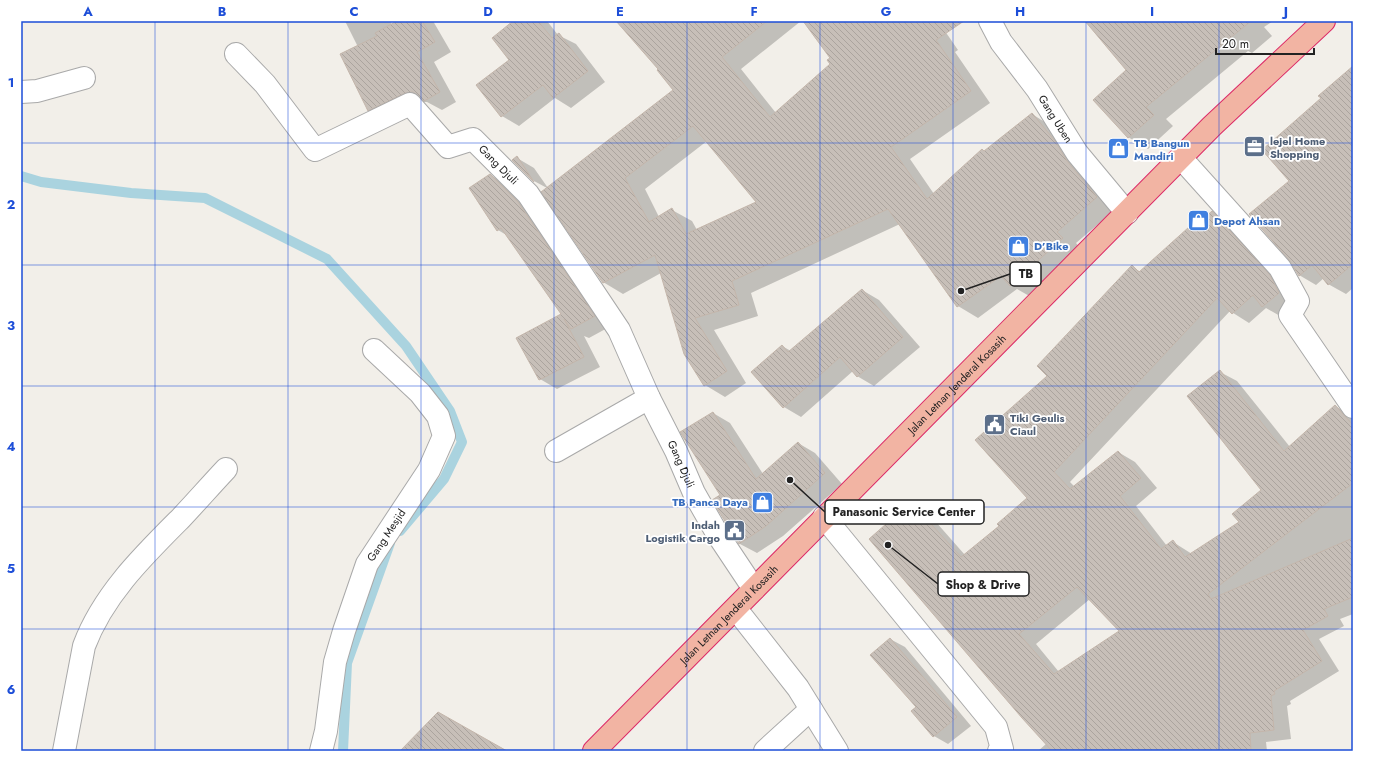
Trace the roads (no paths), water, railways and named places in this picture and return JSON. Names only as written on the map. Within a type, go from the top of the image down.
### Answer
[{"type":"highway","name":"Jalan Letnan Jenderal Kosasih","points":[[594,751],[1212,126],[1324,21]]},
{"type":"street","name":"Gang Uben","points":[[990,21],[1001,42],[1037,89],[1077,152],[1127,213]]},
{"type":"street","name":"Gang Djuli","points":[[236,54],[265,84],[315,150],[410,104],[448,147],[473,139],[528,194],[619,330],[649,398],[676,451],[694,493],[718,535],[754,590]]},
{"type":"street","points":[[21,92],[37,91],[84,78]]},
{"type":"street","points":[[1181,158],[1280,268],[1298,301],[1290,315],[1353,407]]},
{"type":"street","name":"Gang Mesjid","points":[[321,751],[326,731],[335,662],[367,564],[429,470],[444,436],[438,416],[420,393],[374,350]]},
{"type":"street","points":[[556,451],[649,398]]},
{"type":"street","points":[[64,751],[78,686],[84,646],[89,630],[116,588],[161,537],[226,469]]},
{"type":"street","points":[[824,517],[992,721],[996,727],[1001,750]]},
{"type":"street","points":[[736,608],[798,688],[837,751]]},
{"type":"street","points":[[765,751],[811,709]]},
{"type":"waterway","points":[[21,176],[41,182],[131,193],[205,198],[327,259],[406,346],[450,411],[462,442],[444,479],[400,531]]},
{"type":"waterway","points":[[343,751],[347,663],[390,543]]},
{"type":"place","name":"lejel Home Shopping","points":[[1255,147]]},
{"type":"place","name":"TB Bangun Mandiri","points":[[1118,149]]},
{"type":"place","name":"Depot Ahsan","points":[[1199,221]]},
{"type":"place","name":"D’Bike","points":[[1018,246]]},
{"type":"place","name":"TB","points":[[961,291]]},
{"type":"place","name":"Tiki Geulis Ciaul","points":[[994,424]]},
{"type":"place","name":"Panasonic Service Center","points":[[790,480]]},
{"type":"place","name":"TB Panca Daya","points":[[763,502]]},
{"type":"place","name":"Indah Logistik Cargo","points":[[735,531]]},
{"type":"place","name":"Shop & Drive","points":[[888,545]]}]
